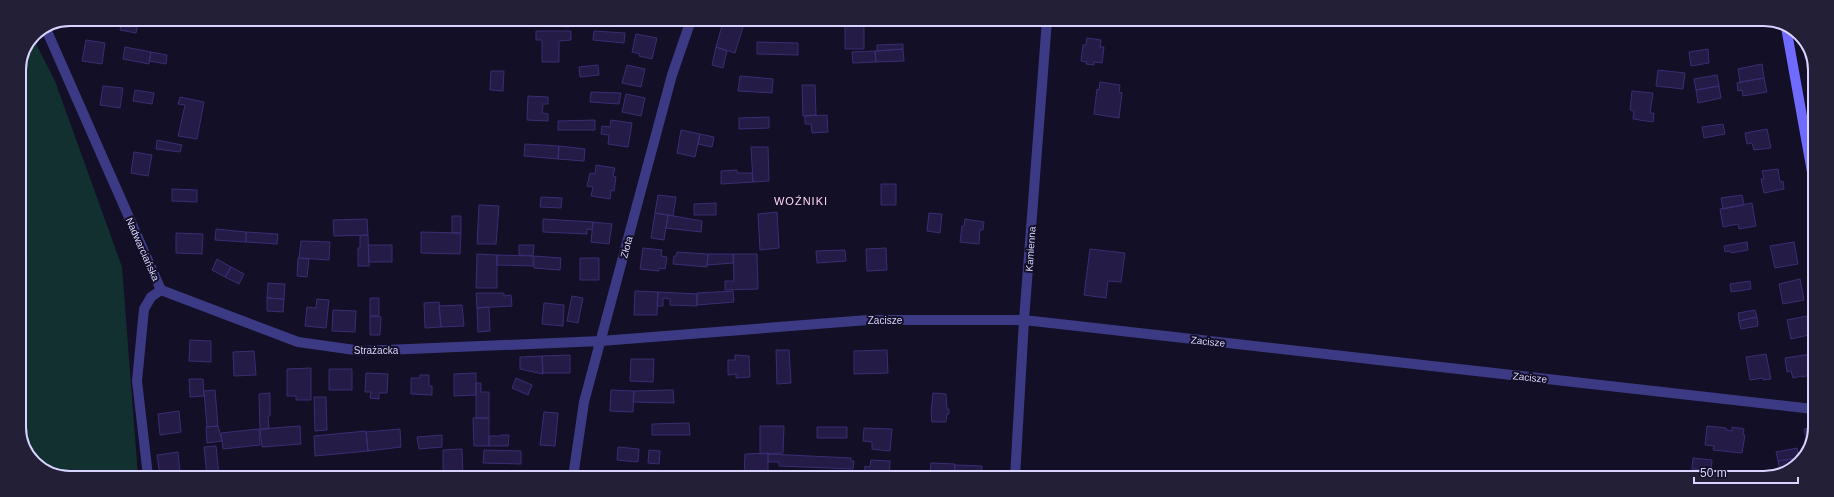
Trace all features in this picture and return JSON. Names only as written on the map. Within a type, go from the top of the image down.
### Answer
[{"type":"street","name":"Złota","points":[[574,471],[584,402],[672,75],[689,26]]},
{"type":"street","name":"Kamienna","points":[[1015,471],[1024,320],[1047,26]]},
{"type":"street","name":"Nadwarciańska","points":[[47,32],[161,290],[151,297],[144,309],[137,381],[147,471]]},
{"type":"street","points":[[1787,32],[1808,150]]},
{"type":"street","name":"Strażacka","points":[[161,290],[292,340],[338,349],[362,351],[601,341]]},
{"type":"street","name":"Zacisze","points":[[601,341],[868,320],[1024,320],[1808,408]]},
{"type":"green space","points":[[36,43],[55,81],[122,267],[138,471],[65,471],[53,468],[41,460],[32,449],[29,444],[26,429],[26,70],[29,53]]},
{"type":"building","points":[[121,26],[138,26],[136,33],[120,30]]},
{"type":"building","points":[[722,26],[743,27],[735,53],[716,47]]},
{"type":"building","points":[[845,26],[864,26],[864,49],[845,49]]},
{"type":"building","points":[[536,31],[571,31],[571,40],[559,41],[559,62],[542,62],[542,40],[536,40]]},
{"type":"building","points":[[594,31],[625,33],[624,43],[593,40]]},
{"type":"building","points":[[636,34],[657,38],[652,59],[639,56],[640,54],[632,52]]},
{"type":"building","points":[[1087,38],[1101,40],[1100,47],[1104,47],[1102,63],[1094,62],[1094,65],[1086,64],[1087,62],[1081,61],[1083,45],[1086,45]]},
{"type":"building","points":[[86,40],[105,43],[102,64],[82,61]]},
{"type":"building","points":[[757,42],[798,43],[798,55],[757,54]]},
{"type":"building","points":[[903,44],[903,49],[877,51],[877,45]]},
{"type":"building","points":[[125,47],[151,52],[149,64],[123,59]]},
{"type":"building","points":[[716,47],[727,51],[723,68],[712,65]]},
{"type":"building","points":[[903,49],[904,61],[876,62],[875,51]]},
{"type":"building","points":[[1708,49],[1709,63],[1691,66],[1689,52]]},
{"type":"building","points":[[875,51],[876,62],[853,63],[852,52]]},
{"type":"building","points":[[151,52],[167,55],[166,64],[149,61]]},
{"type":"building","points":[[1762,64],[1764,78],[1740,82],[1738,69]]},
{"type":"building","points":[[598,65],[599,75],[580,77],[579,67]]},
{"type":"building","points":[[627,65],[645,69],[641,87],[622,83]]},
{"type":"building","points":[[1658,70],[1685,73],[1683,89],[1656,86]]},
{"type":"building","points":[[491,71],[504,71],[503,91],[490,90]]},
{"type":"building","points":[[1717,75],[1719,86],[1696,90],[1694,79]]},
{"type":"building","points":[[740,76],[773,79],[772,93],[738,91]]},
{"type":"building","points":[[1764,78],[1767,92],[1743,96],[1742,90],[1738,91],[1737,83]]},
{"type":"building","points":[[1100,82],[1120,85],[1119,92],[1122,93],[1119,118],[1094,114],[1097,89],[1099,90]]},
{"type":"building","points":[[802,85],[815,85],[816,115],[803,116]]},
{"type":"building","points":[[103,86],[123,88],[120,108],[100,105]]},
{"type":"building","points":[[1719,86],[1721,98],[1698,103],[1696,90]]},
{"type":"building","points":[[135,90],[154,93],[152,104],[133,101]]},
{"type":"building","points":[[1632,91],[1653,93],[1650,113],[1654,113],[1653,122],[1633,119],[1634,111],[1630,110]]},
{"type":"building","points":[[591,92],[621,93],[619,104],[590,102]]},
{"type":"building","points":[[626,94],[645,98],[641,116],[622,112]]},
{"type":"building","points":[[528,96],[548,97],[548,104],[543,104],[542,113],[548,114],[548,121],[527,120]]},
{"type":"building","points":[[180,97],[204,102],[197,139],[178,136],[185,105],[178,104]]},
{"type":"building","points":[[827,115],[828,132],[812,133],[811,124],[805,124],[805,116]]},
{"type":"building","points":[[769,117],[769,128],[739,129],[739,118]]},
{"type":"building","points":[[595,120],[595,130],[558,130],[558,121]]},
{"type":"building","points":[[611,120],[632,123],[628,147],[608,144],[609,135],[601,134],[602,126],[610,127]]},
{"type":"building","points":[[1723,124],[1725,134],[1704,138],[1702,127]]},
{"type":"building","points":[[1767,129],[1771,148],[1754,150],[1752,143],[1747,144],[1745,133]]},
{"type":"building","points":[[681,130],[700,134],[695,157],[677,153]]},
{"type":"building","points":[[700,134],[714,137],[712,147],[698,144]]},
{"type":"building","points":[[157,140],[182,145],[180,152],[156,149]]},
{"type":"building","points":[[525,144],[559,146],[558,159],[524,156]]},
{"type":"building","points":[[559,146],[585,149],[584,161],[558,159]]},
{"type":"building","points":[[751,147],[768,147],[769,181],[753,182]]},
{"type":"building","points":[[134,152],[152,155],[148,176],[131,173]]},
{"type":"building","points":[[596,165],[615,168],[613,176],[616,177],[614,191],[611,190],[610,199],[591,196],[593,187],[587,186],[590,173],[595,174]]},
{"type":"building","points":[[1778,169],[1780,182],[1783,181],[1784,189],[1764,193],[1761,179],[1764,179],[1762,171]]},
{"type":"building","points":[[737,170],[737,173],[752,173],[753,182],[721,184],[721,171]]},
{"type":"building","points":[[881,184],[896,184],[896,205],[881,205]]},
{"type":"building","points":[[172,189],[197,190],[197,202],[172,201]]},
{"type":"building","points":[[658,195],[676,197],[673,216],[655,213]]},
{"type":"building","points":[[1742,195],[1744,205],[1723,209],[1721,198]]},
{"type":"building","points":[[541,197],[562,198],[561,208],[540,207]]},
{"type":"building","points":[[716,203],[716,215],[694,215],[694,204]]},
{"type":"building","points":[[1752,203],[1756,226],[1739,229],[1738,224],[1723,227],[1720,209]]},
{"type":"building","points":[[479,205],[499,206],[496,244],[477,244]]},
{"type":"building","points":[[777,212],[779,248],[760,250],[758,214]]},
{"type":"building","points":[[655,213],[668,215],[664,240],[651,238]]},
{"type":"building","points":[[929,213],[942,214],[940,233],[927,231]]},
{"type":"building","points":[[668,215],[702,221],[701,232],[666,228]]},
{"type":"building","points":[[452,216],[461,216],[461,233],[452,233]]},
{"type":"building","points":[[367,219],[368,235],[334,236],[333,220]]},
{"type":"building","points":[[543,219],[593,222],[592,230],[587,229],[587,234],[543,232]]},
{"type":"building","points":[[965,219],[984,222],[983,230],[980,229],[979,244],[960,242],[962,226],[964,226]]},
{"type":"building","points":[[593,222],[612,224],[609,244],[591,242]]},
{"type":"building","points":[[216,229],[246,232],[246,242],[215,240]]},
{"type":"building","points":[[246,232],[278,234],[277,244],[246,242]]},
{"type":"building","points":[[421,232],[461,233],[460,254],[421,253]]},
{"type":"building","points":[[176,233],[203,234],[202,254],[176,253]]},
{"type":"building","points":[[368,235],[369,266],[358,266],[360,236]]},
{"type":"building","points":[[301,241],[330,242],[329,260],[299,258]]},
{"type":"building","points":[[1747,242],[1748,250],[1731,253],[1730,251],[1725,252],[1724,246]]},
{"type":"building","points":[[1794,242],[1798,264],[1775,268],[1770,246]]},
{"type":"building","points":[[368,245],[392,245],[392,262],[369,262]]},
{"type":"building","points":[[519,245],[534,245],[533,256],[519,255]]},
{"type":"building","points":[[643,248],[662,250],[661,256],[667,257],[665,269],[659,268],[659,271],[640,269]]},
{"type":"building","points":[[886,248],[887,270],[867,271],[866,249]]},
{"type":"building","points":[[1090,249],[1125,253],[1121,282],[1108,281],[1106,298],[1084,295]]},
{"type":"building","points":[[845,250],[846,261],[817,263],[816,251]]},
{"type":"building","points":[[677,252],[708,254],[707,267],[673,264],[674,256],[676,256]]},
{"type":"building","points":[[477,254],[497,255],[497,288],[476,288]]},
{"type":"building","points":[[708,254],[733,254],[734,263],[707,265]]},
{"type":"building","points":[[733,254],[757,254],[758,289],[725,290],[725,281],[734,281]]},
{"type":"building","points":[[497,255],[533,256],[533,266],[497,265]]},
{"type":"building","points":[[534,256],[561,258],[560,270],[534,268]]},
{"type":"building","points":[[298,258],[309,259],[307,277],[297,276]]},
{"type":"building","points":[[580,258],[599,258],[599,280],[580,280]]},
{"type":"building","points":[[217,259],[231,267],[225,277],[212,270]]},
{"type":"building","points":[[231,267],[244,274],[239,284],[225,277]]},
{"type":"building","points":[[1800,279],[1804,300],[1783,304],[1779,284]]},
{"type":"building","points":[[1750,281],[1751,289],[1731,292],[1730,284]]},
{"type":"building","points":[[268,283],[285,284],[284,299],[267,298]]},
{"type":"building","points":[[635,291],[658,292],[657,315],[634,315]]},
{"type":"building","points":[[733,291],[734,302],[697,305],[697,293]]},
{"type":"building","points":[[658,292],[697,294],[697,306],[670,305],[670,299],[663,298],[663,306],[657,306]]},
{"type":"building","points":[[476,293],[504,293],[504,296],[511,295],[512,306],[477,308]]},
{"type":"building","points":[[572,296],[583,298],[578,323],[567,321]]},
{"type":"building","points":[[267,298],[284,299],[283,312],[267,311]]},
{"type":"building","points":[[370,298],[379,298],[379,316],[370,316]]},
{"type":"building","points":[[317,299],[329,300],[326,328],[305,326],[307,307],[316,308]]},
{"type":"building","points":[[439,302],[441,327],[425,328],[424,303]]},
{"type":"building","points":[[544,303],[564,305],[563,326],[542,324]]},
{"type":"building","points":[[462,305],[464,326],[441,327],[439,306]]},
{"type":"building","points":[[489,307],[490,331],[478,332],[477,308]]},
{"type":"building","points":[[333,310],[356,311],[355,332],[332,331]]},
{"type":"building","points":[[1755,310],[1757,317],[1739,321],[1738,313]]},
{"type":"building","points":[[370,316],[381,317],[380,335],[370,335]]},
{"type":"building","points":[[1807,316],[1808,335],[1791,339],[1787,320]]},
{"type":"building","points":[[1757,317],[1758,326],[1741,329],[1739,321]]},
{"type":"building","points":[[190,340],[211,341],[211,362],[189,361]]},
{"type":"building","points":[[776,350],[789,350],[791,383],[777,384]]},
{"type":"building","points":[[887,350],[888,373],[854,374],[854,351]]},
{"type":"building","points":[[254,351],[256,375],[234,376],[233,352]]},
{"type":"building","points":[[1766,354],[1771,379],[1763,380],[1763,378],[1750,380],[1746,357]]},
{"type":"building","points":[[1808,354],[1808,376],[1793,378],[1791,371],[1787,372],[1785,358]]},
{"type":"building","points":[[570,355],[570,373],[543,373],[542,356]]},
{"type":"building","points":[[735,355],[749,356],[750,377],[736,378],[736,374],[728,375],[728,360],[735,360]]},
{"type":"building","points":[[542,356],[543,374],[520,369],[520,357]]},
{"type":"building","points":[[631,359],[654,359],[653,382],[630,381]]},
{"type":"building","points":[[311,368],[311,400],[296,400],[296,396],[287,396],[287,369]]},
{"type":"building","points":[[329,369],[352,369],[352,390],[329,390]]},
{"type":"building","points":[[366,373],[388,374],[387,393],[379,393],[379,399],[370,398],[371,392],[365,392]]},
{"type":"building","points":[[476,373],[476,395],[454,396],[454,374]]},
{"type":"building","points":[[420,375],[429,375],[429,386],[432,386],[432,395],[411,394],[411,378],[420,378]]},
{"type":"building","points":[[516,378],[532,385],[528,395],[512,388]]},
{"type":"building","points":[[189,379],[203,379],[204,396],[190,397]]},
{"type":"building","points":[[476,383],[481,383],[481,392],[489,392],[489,418],[476,418]]},
{"type":"building","points":[[215,390],[218,426],[207,427],[204,391]]},
{"type":"building","points":[[611,390],[634,391],[633,412],[610,411]]},
{"type":"building","points":[[673,390],[674,403],[633,402],[634,391]]},
{"type":"building","points":[[270,393],[270,416],[268,416],[269,429],[260,429],[259,394]]},
{"type":"building","points":[[933,393],[946,394],[947,409],[949,409],[949,414],[947,414],[946,422],[932,422],[931,413]]},
{"type":"building","points":[[314,397],[326,397],[327,430],[315,431]]},
{"type":"building","points":[[179,411],[181,432],[160,435],[158,414]]},
{"type":"building","points":[[544,412],[558,413],[555,446],[540,445]]},
{"type":"building","points":[[473,418],[489,418],[489,446],[474,446]]},
{"type":"building","points":[[689,423],[690,435],[652,435],[652,424]]},
{"type":"building","points":[[218,426],[222,441],[207,443],[206,427]]},
{"type":"building","points":[[300,426],[301,444],[262,447],[260,429]]},
{"type":"building","points":[[760,426],[784,426],[783,453],[760,454]]},
{"type":"building","points":[[1707,426],[1726,428],[1726,430],[1732,431],[1732,427],[1744,429],[1743,435],[1745,435],[1742,453],[1713,450],[1714,446],[1705,445]]},
{"type":"building","points":[[817,427],[847,427],[847,438],[817,438]]},
{"type":"building","points":[[864,428],[892,429],[890,451],[872,449],[872,442],[863,441]]},
{"type":"building","points":[[1808,428],[1806,438],[1804,429]]},
{"type":"building","points":[[259,429],[260,445],[223,449],[221,433]]},
{"type":"building","points":[[400,429],[401,447],[368,451],[366,432]]},
{"type":"building","points":[[366,431],[368,451],[315,456],[314,436]]},
{"type":"building","points":[[442,435],[442,447],[419,449],[417,437]]},
{"type":"building","points":[[509,435],[508,446],[489,446],[489,436]]},
{"type":"building","points":[[216,446],[219,471],[206,471],[204,447]]},
{"type":"building","points":[[618,447],[639,449],[638,462],[617,460]]},
{"type":"building","points":[[1797,448],[1798,454],[1794,459],[1778,461],[1776,452]]},
{"type":"building","points":[[462,449],[463,471],[443,471],[443,450]]},
{"type":"building","points":[[484,450],[521,451],[521,464],[483,463]]},
{"type":"building","points":[[649,450],[660,451],[659,464],[648,463]]},
{"type":"building","points":[[178,452],[180,471],[159,471],[157,455]]},
{"type":"building","points":[[768,453],[768,471],[744,471],[745,454]]},
{"type":"building","points":[[768,454],[851,458],[851,461],[854,461],[853,469],[779,466],[779,462],[768,462]]},
{"type":"building","points":[[1693,458],[1712,460],[1711,471],[1692,469]]},
{"type":"building","points":[[1794,459],[1779,468],[1778,461]]},
{"type":"building","points":[[871,460],[890,461],[889,471],[865,471],[865,466],[870,467]]},
{"type":"building","points":[[931,463],[955,464],[954,471],[930,471]]},
{"type":"building","points":[[955,465],[982,466],[982,471],[954,471]]},
{"type":"district","name":"WOŹNIKI","points":[[801,201]]}]
